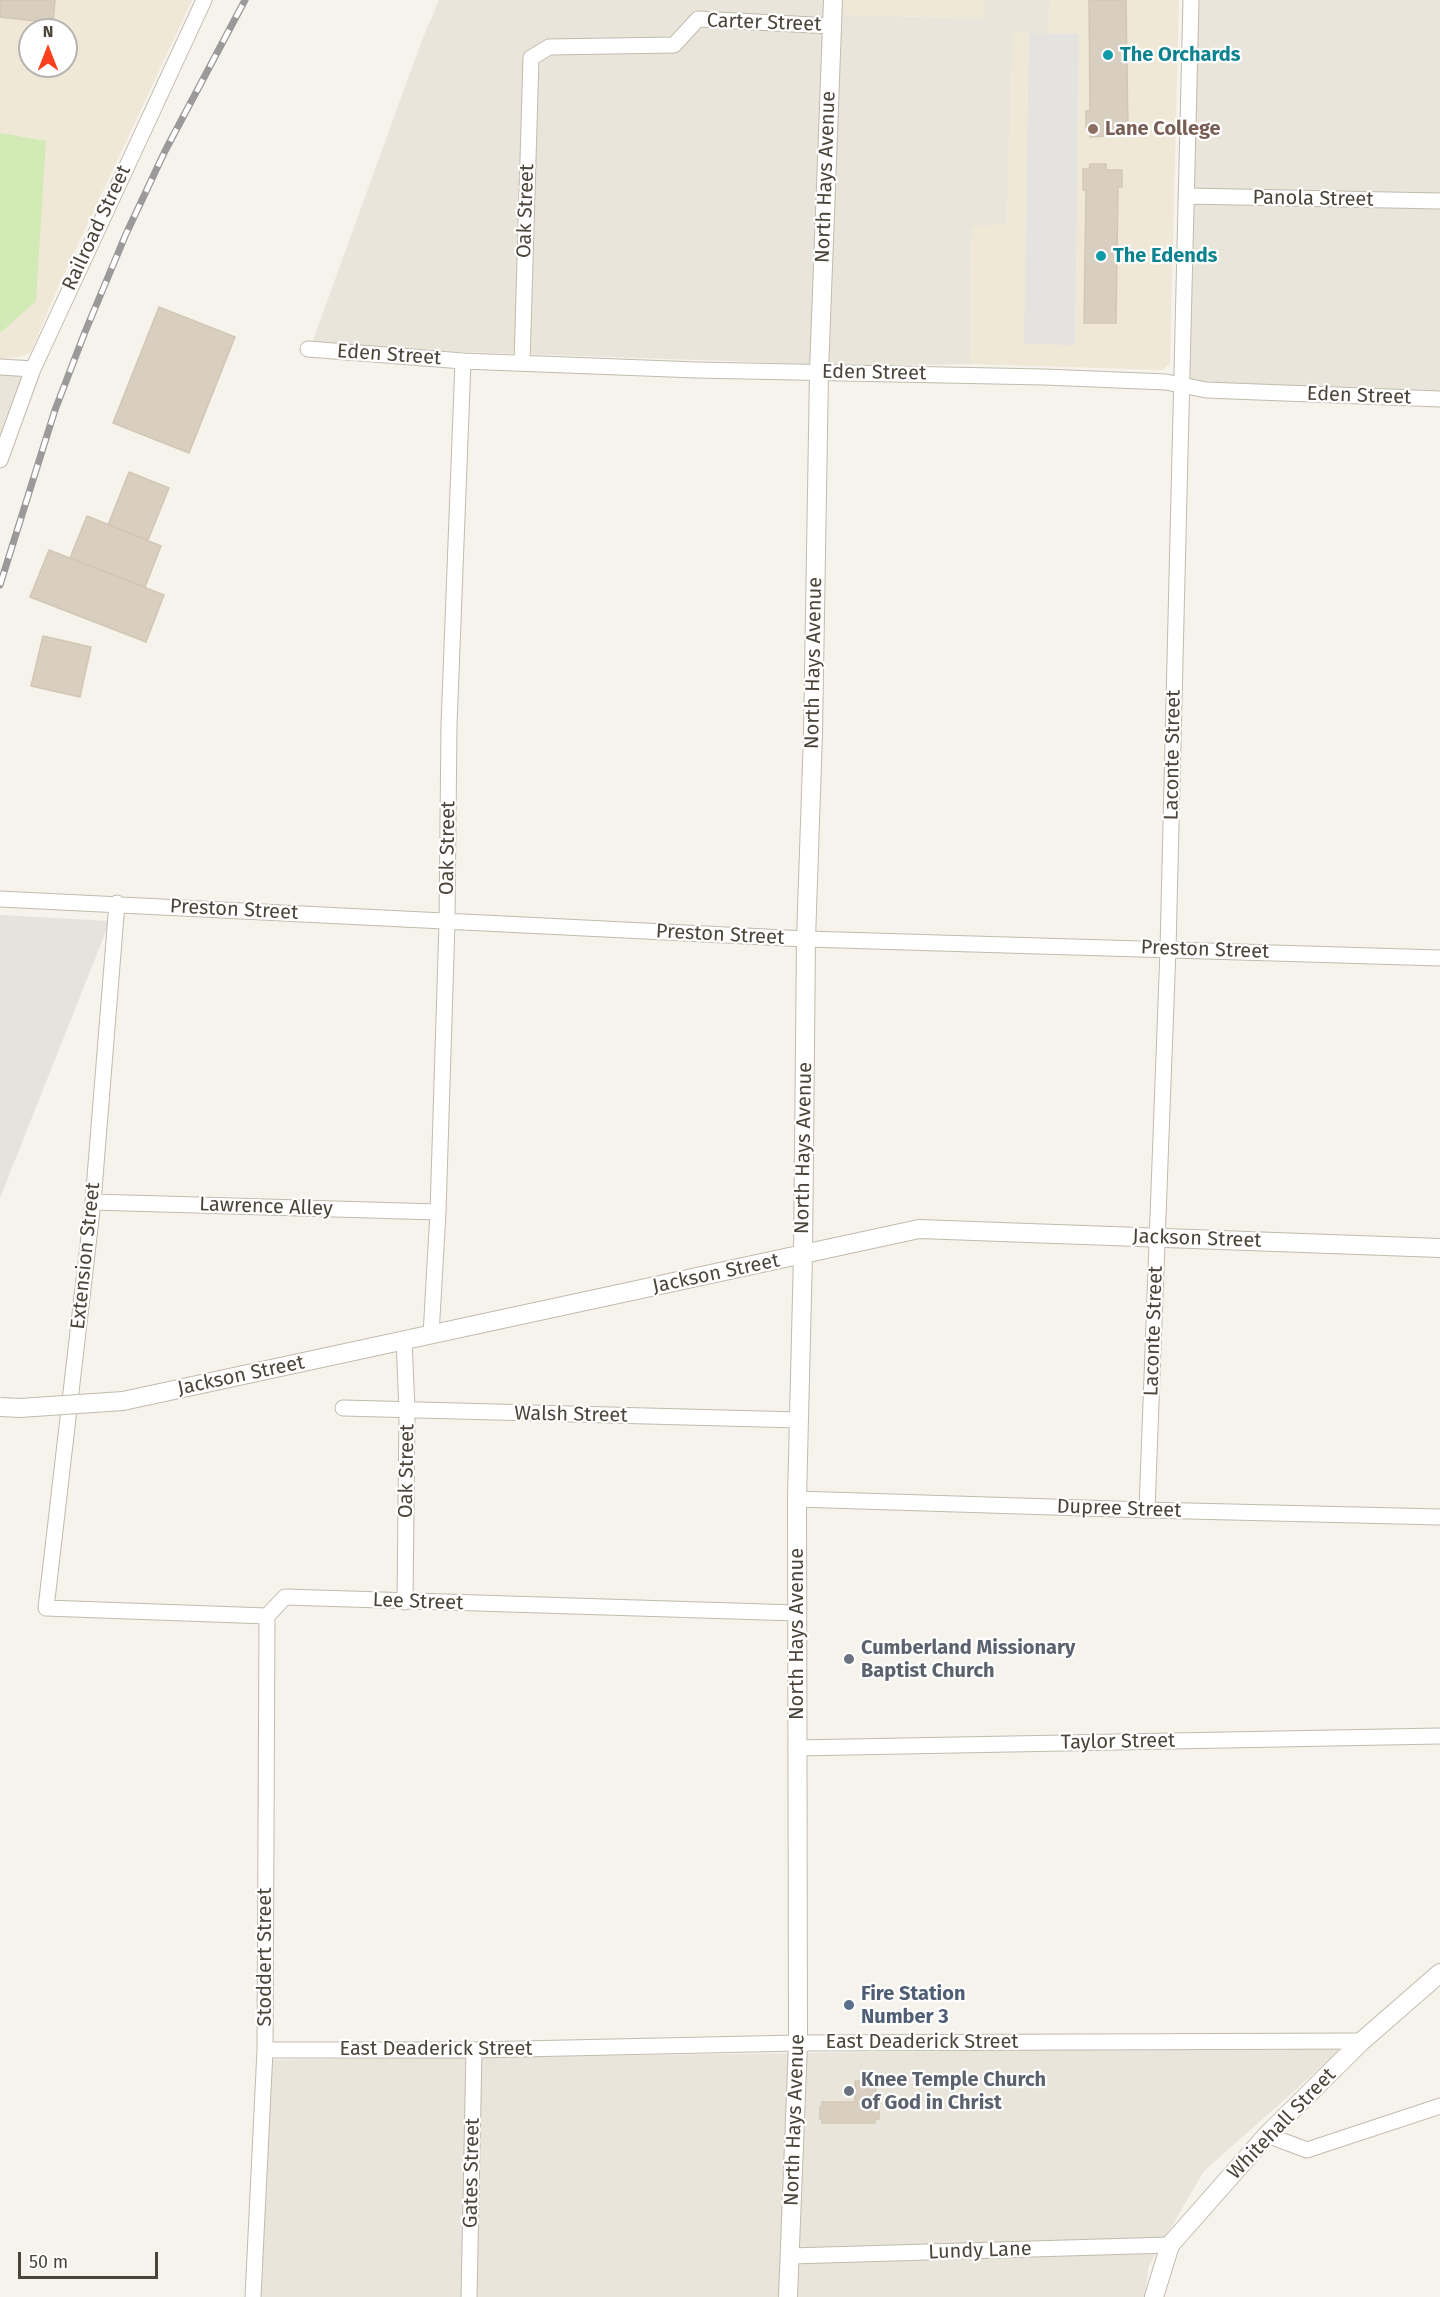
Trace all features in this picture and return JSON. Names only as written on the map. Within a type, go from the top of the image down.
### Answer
[{"type":"street","name":"Railroad Street","points":[[0,460],[33,369],[204,0]]},
{"type":"street","name":"North Hays Avenue","points":[[788,2297],[798,2043],[797,1499],[803,1255],[806,939],[813,734],[819,372],[833,0]]},
{"type":"street","name":"Laconte Street","points":[[1147,1510],[1168,949],[1191,0]]},
{"type":"street","name":"Carter Street","points":[[531,58],[549,47],[674,45],[698,19],[832,26]]},
{"type":"street","name":"Oak Street","points":[[522,363],[531,58]]},
{"type":"street","name":"Panola Street","points":[[1186,196],[1440,201]]},
{"type":"street","name":"Eden Street","points":[[308,349],[463,361],[1044,377],[1166,382],[1206,390],[1440,399]]},
{"type":"street","name":"Oak Street","points":[[431,1335],[438,1212],[447,922],[449,725],[463,361]]},
{"type":"street","points":[[0,367],[33,369]]},
{"type":"street","name":"Preston Street","points":[[0,899],[117,903],[806,939],[1440,958]]},
{"type":"street","name":"Extension Street","points":[[117,903],[93,1202],[46,1608],[267,1616]]},
{"type":"street","name":"Lawrence Alley","points":[[93,1202],[438,1212]]},
{"type":"street","name":"Jackson Street","points":[[0,1407],[20,1408],[123,1401],[919,1229],[1440,1248]]},
{"type":"street","name":"Oak Street","points":[[404,1340],[407,1411],[405,1602]]},
{"type":"street","name":"Walsh Street","points":[[343,1408],[799,1420]]},
{"type":"street","name":"Dupree Street","points":[[797,1499],[1440,1516]]},
{"type":"street","name":"Lee Street","points":[[267,1616],[285,1597],[797,1613]]},
{"type":"street","name":"Stoddert Street","points":[[253,2297],[265,2050],[267,1616]]},
{"type":"street","name":"Taylor Street","points":[[796,1748],[1440,1736]]},
{"type":"street","name":"Whitehall Street","points":[[1154,2297],[1170,2245],[1267,2135],[1362,2041],[1440,1973]]},
{"type":"street","name":"East Deaderick Street","points":[[265,2050],[474,2050],[798,2043],[1362,2041]]},
{"type":"street","name":"Gates Street","points":[[469,2297],[474,2050]]},
{"type":"street","points":[[1267,2135],[1307,2150],[1440,2106]]},
{"type":"street","name":"Lundy Lane","points":[[790,2256],[1170,2245]]},
{"type":"shaded area","points":[[0,0],[192,0],[56,292],[31,352],[19,357],[0,359]]},
{"type":"shaded area","points":[[439,0],[830,0],[837,14],[983,19],[984,0],[1050,0],[1049,33],[1013,33],[1007,225],[972,227],[970,364],[872,366],[435,351],[312,343],[422,40]]},
{"type":"shaded area","points":[[838,0],[984,0],[983,19],[837,14]]},
{"type":"shaded area","name":"Lane College","points":[[1050,0],[1179,0],[1170,364],[1162,370],[970,364],[972,226],[1007,225],[1013,32],[1049,33]]},
{"type":"shaded area","points":[[1197,0],[1440,0],[1440,395],[1187,382]]},
{"type":"shaded area","points":[[1029,33],[1079,34],[1075,345],[1024,344]]},
{"type":"shaded area","points":[[0,372],[24,373],[0,453]]},
{"type":"shaded area","points":[[0,915],[110,921],[0,1198]]},
{"type":"shaded area","points":[[1345,2046],[1204,2171],[1149,2265],[1145,2297],[257,2297],[266,2060]]},
{"type":"green space","points":[[0,133],[46,141],[36,301],[0,333]]},
{"type":"building","points":[[0,0],[55,0],[53,18],[0,17]]},
{"type":"building","name":"The Orchards","points":[[1089,0],[1126,0],[1128,131],[1107,131],[1107,136],[1090,137],[1090,128],[1086,128],[1086,111],[1090,111]]},
{"type":"building","name":"The Edends","points":[[1090,164],[1106,164],[1106,170],[1122,170],[1122,187],[1118,187],[1116,323],[1084,323],[1086,190],[1083,190],[1083,169],[1089,169]]},
{"type":"building","points":[[159,307],[235,337],[189,453],[113,423]]},
{"type":"building","points":[[129,472],[169,488],[148,540],[108,525]]},
{"type":"building","points":[[87,516],[161,546],[145,587],[70,558]]},
{"type":"building","points":[[49,550],[164,595],[146,642],[30,597]]},
{"type":"building","points":[[43,636],[91,647],[80,697],[31,686]]},
{"type":"building","points":[[855,2081],[876,2081],[875,2104],[879,2104],[879,2119],[875,2119],[875,2123],[822,2123],[820,2107],[822,2107],[822,2102],[855,2102]]},
{"type":"railway","points":[[0,585],[55,410],[126,234],[165,151],[245,0]]},
{"type":"place","name":"The Orchards","points":[[1108,55]]},
{"type":"place","name":"Lane College","points":[[1093,129]]},
{"type":"place","name":"The Edends","points":[[1101,256]]},
{"type":"place","name":"Cumberland Missionary Baptist Church","points":[[849,1659]]},
{"type":"place","name":"Fire Station Number 3","points":[[849,2005]]},
{"type":"place","name":"Knee Temple Church of God in Christ","points":[[849,2091]]}]
